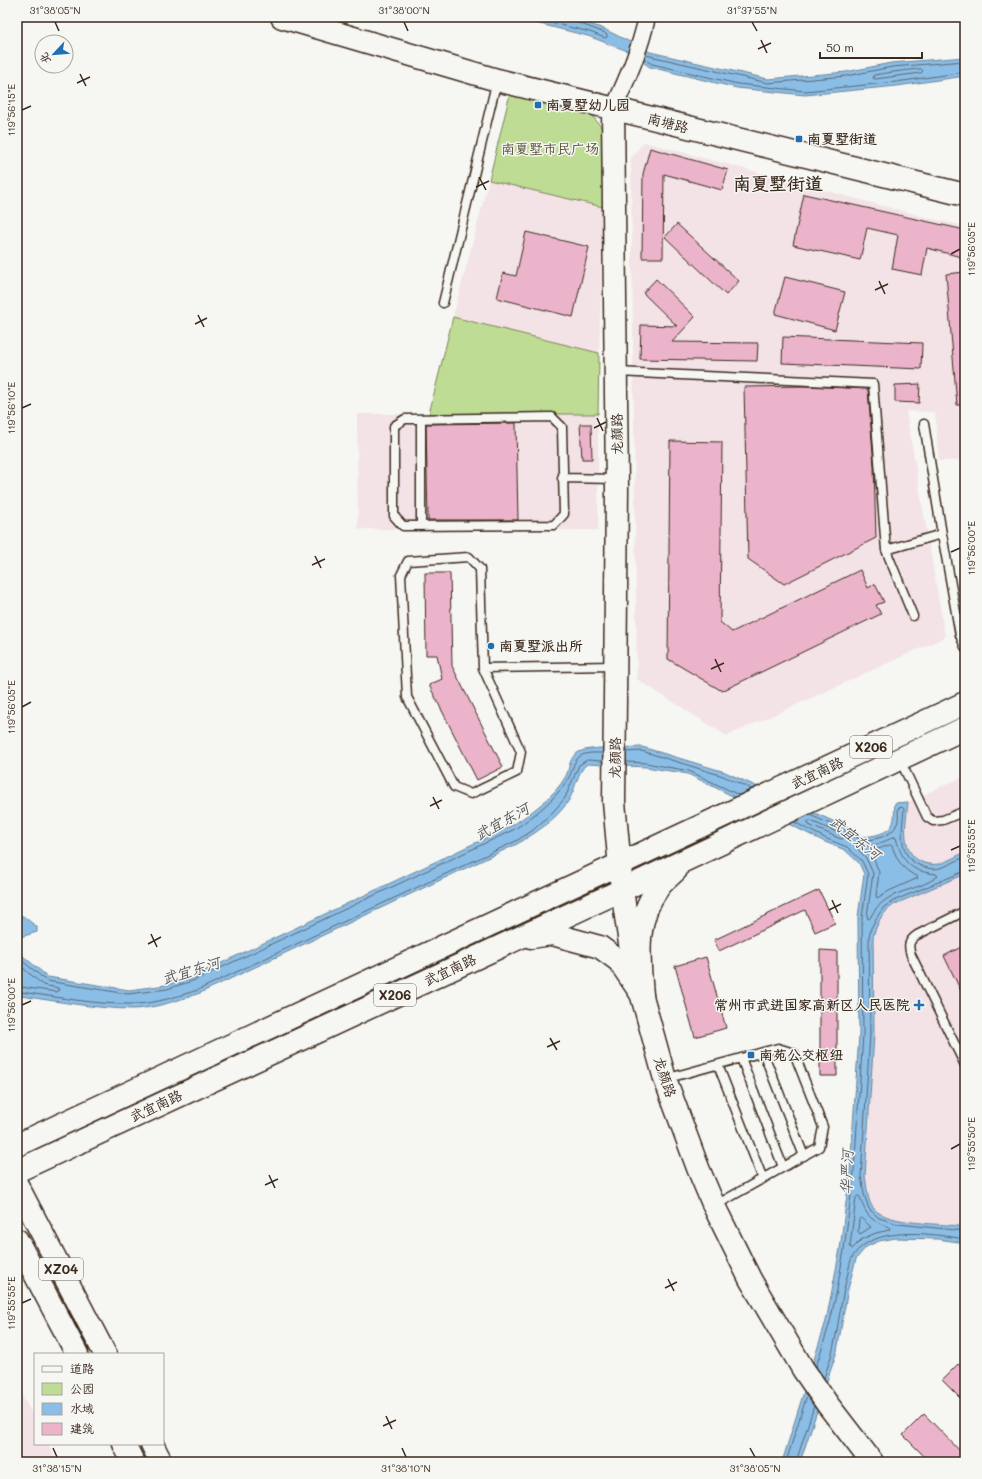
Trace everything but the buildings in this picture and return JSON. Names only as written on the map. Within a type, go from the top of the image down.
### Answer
[{"type":"main road","name":"南塘路","points":[[282,17],[497,80],[613,110],[965,195]]},
{"type":"main road","name":"龙颜路","points":[[613,110],[617,479],[614,802],[619,865],[633,964],[664,1079],[714,1206],[750,1279],[803,1369],[828,1405],[872,1462]]},
{"type":"main road","name":"武宜南路","points":[[17,1145],[965,704]]},
{"type":"main road","name":"武宜南路","points":[[17,1171],[516,940],[965,728]]},
{"type":"main road","points":[[642,995],[639,946],[644,912],[658,887],[688,859]]},
{"type":"main road","points":[[516,940],[552,934],[600,947],[619,961],[642,995]]},
{"type":"main road","name":"XZ04","points":[[17,1185],[104,1353]]},
{"type":"main road","name":"XZ04","points":[[17,1240],[76,1353]]},
{"type":"main road","points":[[124,1445],[133,1462]]},
{"type":"main road","points":[[152,1445],[161,1462]]},
{"type":"street","points":[[613,110],[632,67],[642,39],[647,17]]},
{"type":"lane","points":[[443,303],[497,80]]},
{"type":"lane","points":[[616,372],[873,384],[886,550],[913,616]]},
{"type":"lane","points":[[552,417],[562,427],[562,478],[564,514],[554,524],[403,526],[394,516],[394,426],[405,419],[552,417]]},
{"type":"lane","points":[[421,419],[421,526]]},
{"type":"lane","points":[[924,424],[960,635],[965,647]]},
{"type":"lane","points":[[562,478],[617,479]]},
{"type":"lane","points":[[886,550],[942,534]]},
{"type":"lane","points":[[469,557],[480,569],[483,668],[521,752],[517,772],[471,794],[454,787],[407,697],[402,575],[408,561],[469,557]]},
{"type":"lane","points":[[483,668],[615,666]]},
{"type":"lane","points":[[899,759],[927,817],[933,821],[943,820],[965,811]]},
{"type":"lane","points":[[965,911],[917,935],[911,939],[908,947],[965,1066]]},
{"type":"lane","points":[[664,1079],[778,1048],[794,1053],[823,1127],[819,1148],[714,1206]]},
{"type":"lane","points":[[763,1052],[804,1156]]},
{"type":"lane","points":[[741,1058],[783,1167]]},
{"type":"lane","points":[[718,1065],[763,1178]]},
{"type":"shaded area","points":[[644,142],[932,219],[965,226],[965,460],[939,461],[935,412],[906,411],[945,637],[727,736],[637,679],[631,158]]},
{"type":"shaded area","points":[[489,180],[603,207],[599,353],[453,317]]},
{"type":"shaded area","points":[[357,414],[598,414],[598,530],[358,529]]},
{"type":"shaded area","name":"常州市武进国家高新区人民医院","points":[[965,776],[965,1227],[898,1220],[881,1214],[873,1208],[868,1193],[865,1176],[874,1034],[873,937],[905,837],[908,802]]},
{"type":"shaded area","points":[[17,1386],[34,1418],[34,1445],[48,1445],[57,1462],[17,1462]]},
{"type":"green space","name":"南夏墅市民广场","points":[[510,94],[591,114],[602,128],[603,207],[489,180]]},
{"type":"green space","points":[[453,317],[599,353],[598,414],[429,414]]},
{"type":"water","points":[[512,17],[573,17],[606,30],[650,52],[768,79],[846,72],[891,63],[965,57],[965,76],[897,86],[805,95],[737,88],[650,67],[625,50],[588,36]]},
{"type":"water","name":"武宜东河","points":[[642,747],[725,772],[848,828],[863,837],[880,834],[888,830],[894,821],[895,803],[908,802],[906,828],[907,845],[916,859],[924,863],[937,864],[965,852],[965,874],[895,904],[887,910],[880,919],[875,930],[873,937],[874,1034],[865,1176],[870,1202],[874,1209],[881,1214],[904,1221],[965,1227],[965,1243],[938,1239],[896,1238],[879,1241],[866,1247],[856,1259],[848,1289],[837,1351],[800,1462],[782,1462],[826,1321],[840,1249],[850,1171],[859,1035],[858,917],[864,874],[859,863],[845,850],[825,842],[688,774],[646,767],[587,764],[581,771],[569,800],[564,807],[539,830],[517,844],[200,993],[176,1001],[134,1009],[106,1008],[20,996],[17,997],[17,947],[23,956],[48,977],[129,990],[166,985],[194,976],[513,825],[535,809],[555,791],[566,776],[573,757],[579,752],[600,748]]},
{"type":"water","points":[[17,915],[23,916],[37,927],[37,932],[17,938]]},
{"type":"place","name":"南夏墅幼儿园","points":[[538,105]]},
{"type":"place","name":"南夏墅街道","points":[[799,139]]},
{"type":"place","name":"南夏墅派出所","points":[[491,646]]},
{"type":"place","name":"常州市武进国家高新区人民医院","points":[[919,1005]]},
{"type":"place","name":"南苑公交枢纽","points":[[751,1055]]},
{"type":"district","name":"南夏墅街道","points":[[778,184]]},
{"type":"water label","name":"华严河","points":[[847,1172]]}]
